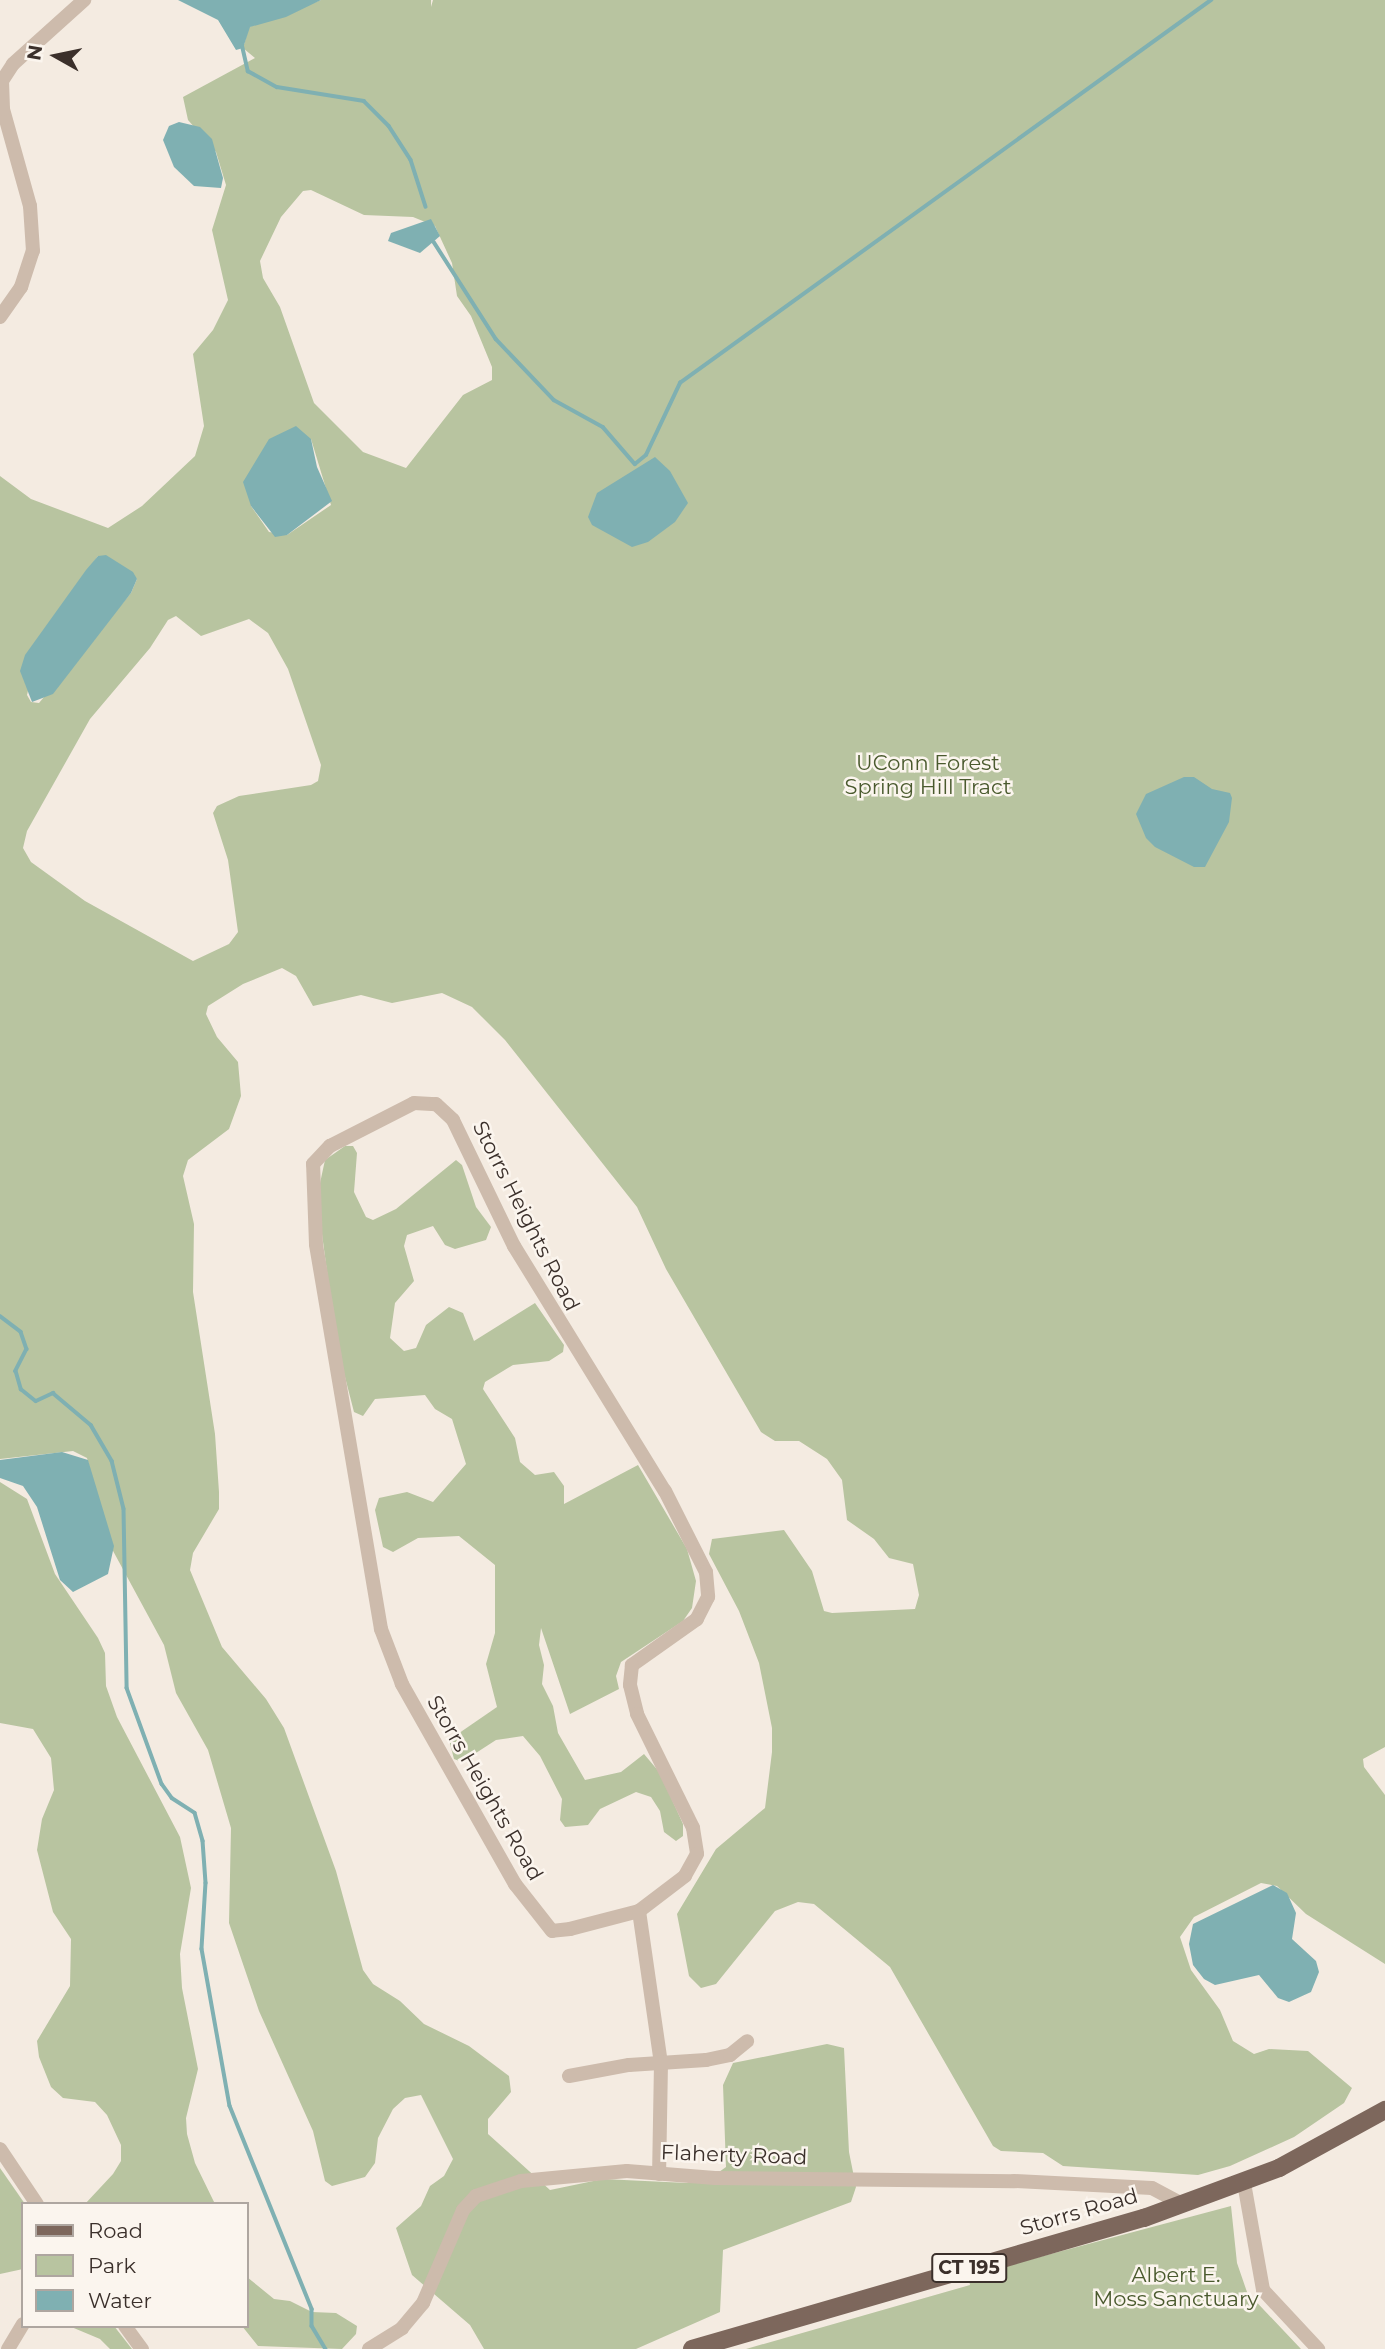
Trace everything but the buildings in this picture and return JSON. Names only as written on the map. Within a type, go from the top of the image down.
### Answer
[{"type":"main road","name":"Storrs Road","points":[[692,2349],[1182,2204],[1244,2183],[1328,2144],[1385,2110]]},
{"type":"street","points":[[0,317],[21,287],[33,251],[30,206],[2,107],[3,73],[84,0]]},
{"type":"street","name":"Storrs Heights Road","points":[[414,1103],[436,1104],[453,1120],[520,1256],[665,1491],[706,1572],[708,1597],[697,1619],[632,1665],[630,1685],[637,1714],[693,1828],[697,1854],[685,1876],[639,1911],[552,1931],[535,1914],[402,1684],[381,1629],[318,1258],[313,1164],[330,1146],[414,1103]]},
{"type":"street","points":[[639,1911],[661,2063],[659,2174]]},
{"type":"street","points":[[569,2076],[730,2055],[747,2041]]},
{"type":"street","points":[[0,2149],[36,2202]]},
{"type":"street","name":"Flaherty Road","points":[[369,2349],[402,2328],[422,2303],[452,2231],[476,2196],[521,2180],[627,2171],[1152,2188],[1182,2204]]},
{"type":"street","points":[[1244,2183],[1263,2290],[1318,2349]]},
{"type":"street","points":[[8,2349],[21,2327]]},
{"type":"street","points":[[126,2328],[142,2349]]},
{"type":"green space","name":"UConn Forest Spring Hill Tract","points":[[321,0],[431,0],[431,7],[433,0],[1385,0],[1385,1747],[1363,1759],[1364,1767],[1385,1795],[1385,1964],[1306,1914],[1277,1886],[1261,1883],[1194,1917],[1180,1937],[1191,1970],[1220,2010],[1233,2041],[1254,2054],[1269,2049],[1308,2051],[1352,2088],[1344,2103],[1294,2137],[1230,2166],[1198,2175],[1063,2166],[1043,2153],[1001,2151],[993,2146],[890,1967],[814,1904],[798,1902],[775,1911],[716,1984],[701,1988],[689,1976],[677,1914],[716,1849],[765,1808],[772,1752],[772,1728],[759,1663],[739,1611],[709,1554],[712,1539],[784,1530],[812,1571],[824,1611],[832,1613],[915,1609],[919,1595],[913,1564],[889,1558],[874,1539],[847,1520],[842,1480],[827,1459],[799,1441],[775,1441],[761,1432],[666,1269],[637,1207],[505,1040],[472,1007],[442,993],[392,1003],[361,995],[313,1006],[296,976],[282,968],[243,984],[208,1006],[206,1014],[217,1037],[238,1062],[241,1096],[229,1129],[188,1160],[183,1176],[194,1224],[193,1292],[215,1434],[219,1492],[219,1509],[193,1553],[190,1570],[222,1647],[266,1699],[284,1728],[336,1871],[363,1970],[373,1984],[400,2001],[424,2024],[469,2046],[509,2076],[511,2092],[488,2119],[488,2134],[550,2190],[603,2179],[687,2183],[719,2172],[726,2167],[723,2085],[733,2063],[827,2044],[844,2048],[849,2152],[856,2187],[851,2202],[723,2250],[720,2312],[636,2349],[484,2349],[470,2325],[412,2275],[396,2228],[421,2206],[430,2186],[444,2176],[453,2159],[421,2095],[405,2098],[393,2109],[378,2138],[375,2163],[365,2177],[332,2186],[325,2181],[313,2131],[259,2011],[229,1923],[231,1828],[208,1750],[176,1693],[164,1645],[112,1549],[87,1458],[73,1451],[0,1459],[0,476],[31,499],[108,528],[142,506],[195,456],[204,426],[193,354],[213,330],[228,300],[212,230],[226,185],[216,152],[188,120],[183,97],[255,58],[243,48],[249,27]],"holes":[[[311,190],[364,215],[413,217],[435,226],[452,263],[457,296],[471,316],[492,367],[492,380],[463,395],[406,468],[363,452],[314,403],[280,307],[263,278],[260,261],[281,217],[303,191]],[[311,439],[331,505],[287,535],[269,532],[251,506]],[[98,556],[137,579],[131,593],[39,703],[31,702],[27,695],[41,635]],[[176,616],[201,636],[249,619],[268,633],[288,669],[321,765],[318,781],[311,785],[239,796],[217,806],[213,813],[228,860],[238,932],[229,944],[193,961],[85,901],[31,862],[23,848],[27,831],[90,719],[150,648],[168,620]]]},
{"type":"green space","points":[[345,1146],[353,1146],[357,1153],[354,1192],[366,1217],[373,1220],[396,1209],[456,1160],[462,1165],[476,1207],[491,1227],[486,1240],[455,1249],[445,1245],[433,1226],[407,1235],[404,1246],[414,1281],[395,1303],[390,1338],[404,1351],[416,1348],[426,1325],[449,1307],[463,1313],[474,1341],[535,1303],[564,1345],[563,1352],[549,1361],[513,1365],[485,1382],[483,1389],[515,1438],[520,1462],[535,1475],[554,1472],[564,1486],[564,1504],[638,1465],[687,1549],[696,1581],[692,1608],[683,1621],[621,1662],[616,1676],[619,1689],[570,1714],[541,1628],[539,1645],[544,1665],[542,1684],[553,1706],[558,1733],[585,1780],[621,1772],[644,1754],[660,1773],[683,1824],[683,1836],[676,1841],[664,1832],[660,1811],[651,1797],[636,1792],[600,1809],[588,1825],[565,1827],[560,1820],[562,1799],[540,1756],[523,1736],[496,1740],[462,1762],[454,1759],[449,1740],[497,1707],[486,1664],[495,1633],[495,1565],[459,1536],[418,1538],[393,1552],[383,1547],[375,1510],[379,1498],[407,1492],[433,1502],[466,1464],[452,1419],[435,1409],[425,1395],[375,1399],[363,1416],[354,1412],[337,1346],[317,1197],[325,1160]]},
{"type":"green space","points":[[0,1482],[27,1499],[55,1574],[98,1638],[105,1653],[106,1686],[117,1717],[180,1837],[191,1888],[180,1954],[182,1988],[198,2069],[186,2118],[187,2134],[195,2163],[214,2202],[87,2202],[113,2174],[121,2161],[121,2145],[107,2115],[95,2102],[63,2098],[51,2087],[39,2057],[37,2041],[70,1986],[71,1939],[53,1912],[37,1850],[42,1819],[54,1790],[51,1758],[33,1729],[0,1723]]},
{"type":"green space","points":[[0,2168],[24,2202],[21,2202],[21,2269],[0,2274]]},
{"type":"green space","name":"Albert E. Moss Sanctuary","points":[[1231,2206],[1237,2263],[1247,2292],[1301,2349],[746,2349],[970,2285],[968,2276]]},
{"type":"green space","points":[[248,2278],[274,2299],[290,2301],[312,2312],[336,2313],[357,2326],[356,2334],[342,2349],[258,2346],[244,2328],[248,2328]]},
{"type":"green space","points":[[74,2328],[116,2328],[132,2349],[110,2349],[100,2339]]},
{"type":"water","points":[[178,0],[321,0],[286,17],[250,27],[243,48],[236,50],[218,20]]},
{"type":"water","points":[[179,122],[200,127],[212,139],[223,178],[221,188],[194,186],[174,167],[163,140],[169,126]]},
{"type":"water","points":[[431,219],[440,236],[420,253],[388,241],[391,233]]},
{"type":"water","points":[[296,426],[311,439],[317,467],[332,501],[287,535],[275,537],[251,506],[243,482],[269,439]]},
{"type":"water","points":[[655,457],[670,471],[688,503],[675,522],[648,542],[632,547],[592,525],[588,517],[597,493]]},
{"type":"water","points":[[106,555],[133,572],[137,579],[131,593],[53,694],[32,702],[20,671],[25,655],[86,570],[98,556]]},
{"type":"water","points":[[1184,777],[1194,777],[1212,789],[1230,793],[1232,798],[1229,822],[1205,867],[1194,867],[1155,847],[1146,838],[1136,814],[1146,794]]},
{"type":"water","points":[[62,1452],[88,1460],[114,1546],[108,1574],[73,1592],[60,1580],[37,1507],[23,1486],[0,1478],[0,1460]]},
{"type":"water","points":[[1273,1885],[1287,1893],[1296,1913],[1292,1939],[1316,1961],[1319,1972],[1311,1992],[1289,2002],[1278,1998],[1259,1975],[1215,1985],[1204,1979],[1193,1965],[1189,1944],[1193,1924]]},
{"type":"waterway","points":[[635,464],[646,455],[680,383],[1211,0]]},
{"type":"waterway","points":[[242,44],[248,71],[277,87],[364,101],[389,126],[411,160],[426,207]]},
{"type":"waterway","points":[[434,242],[496,339],[554,400],[603,427],[635,464]]},
{"type":"waterway","points":[[0,1316],[21,1332],[27,1349],[16,1371],[21,1389],[36,1401],[53,1393],[91,1425],[112,1461],[124,1509],[127,1688],[162,1784],[172,1798],[195,1813],[203,1841],[206,1883],[202,1949],[230,2106],[312,2309],[312,2326],[326,2349]]}]
